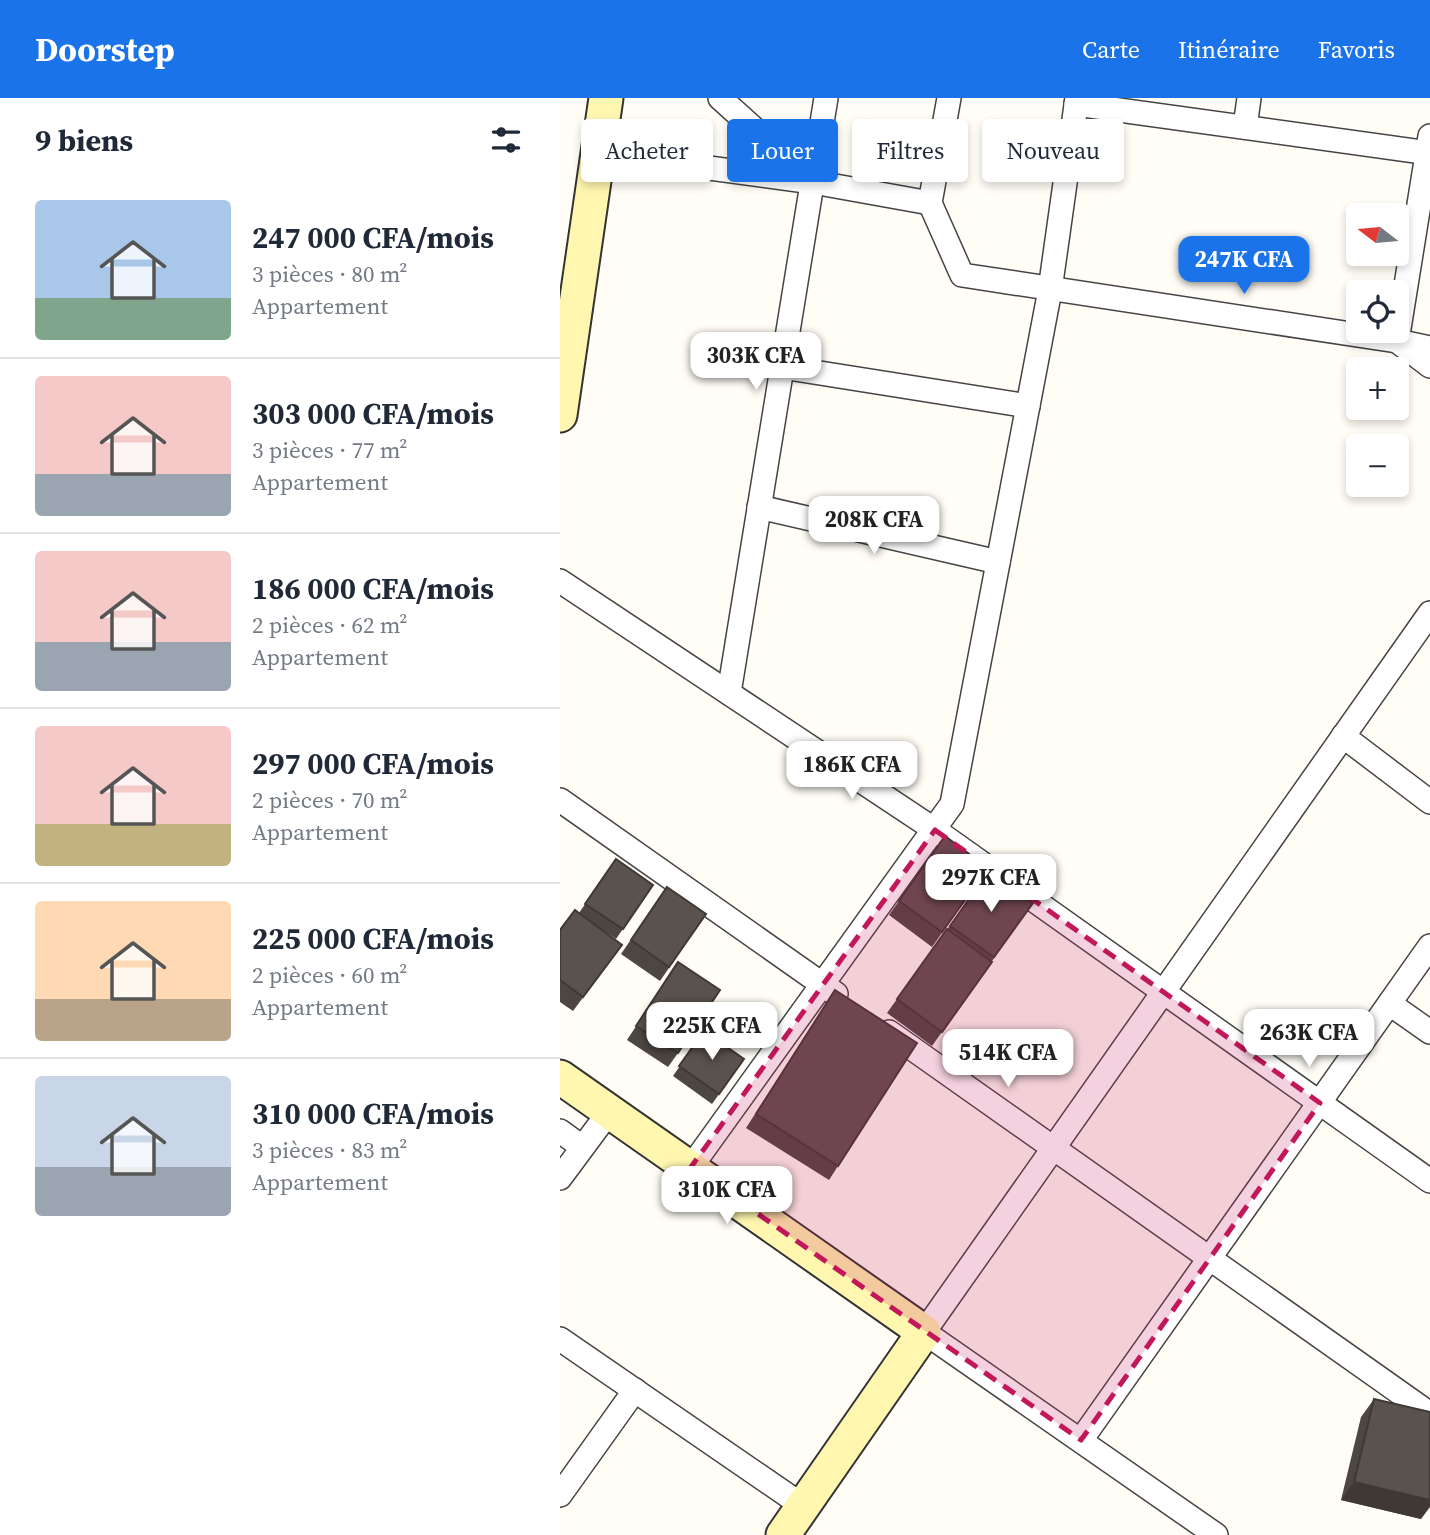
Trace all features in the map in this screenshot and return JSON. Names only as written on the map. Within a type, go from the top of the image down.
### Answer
[{"type":"street","points":[[603,119],[606,98]]},
{"type":"street","points":[[720,98],[743,119]]},
{"type":"street","points":[[823,119],[826,98]]},
{"type":"street","points":[[949,98],[930,203],[962,275],[1346,334]]},
{"type":"street","points":[[1245,127],[1250,98]]},
{"type":"street","points":[[691,1167],[953,804],[1049,290],[1077,101],[1245,127],[1429,147],[1407,280]]},
{"type":"street","points":[[560,415],[565,347],[593,182]]},
{"type":"street","points":[[729,693],[813,182],[930,203]]},
{"type":"street","points":[[1400,343],[1430,366]]},
{"type":"street","points":[[1406,343],[1430,348]]},
{"type":"street","points":[[782,367],[1028,406]]},
{"type":"street","points":[[759,507],[998,562]]},
{"type":"street","points":[[560,581],[935,830],[1430,1181]]},
{"type":"street","points":[[783,1535],[1430,613]]},
{"type":"street","points":[[1343,736],[1430,803]]},
{"type":"street","points":[[560,800],[854,1007]]},
{"type":"street","points":[[1081,1440],[1430,946]]},
{"type":"street","points":[[1390,1003],[1430,1032]]},
{"type":"street","points":[[875,1021],[1430,1414]]},
{"type":"street","points":[[560,1077],[1216,1535]]},
{"type":"street","points":[[560,1178],[609,1112]]},
{"type":"street","points":[[560,1131],[582,1147]]},
{"type":"street","points":[[560,1339],[803,1506]]},
{"type":"street","points":[[560,1495],[635,1390]]},
{"type":"highlighted area","points":[[935,830],[1320,1103],[1081,1440],[691,1167]]},
{"type":"building","points":[[945,836],[988,868],[942,932],[899,901]]},
{"type":"building","points":[[616,859],[653,885],[623,929],[585,904]]},
{"type":"building","points":[[989,871],[1033,903],[994,957],[950,926]]},
{"type":"building","points":[[667,887],[706,914],[669,967],[631,940]]},
{"type":"building","points":[[575,910],[622,945],[583,997],[560,980],[560,930]]},
{"type":"building","points":[[947,929],[992,962],[942,1032],[897,999]]},
{"type":"building","points":[[678,962],[720,990],[678,1053],[636,1026]]},
{"type":"building","points":[[835,990],[917,1043],[838,1166],[756,1114]]},
{"type":"building","points":[[704,1031],[744,1059],[719,1094],[679,1066]]},
{"type":"building","points":[[1374,1399],[1430,1412],[1430,1500],[1354,1482]]}]
